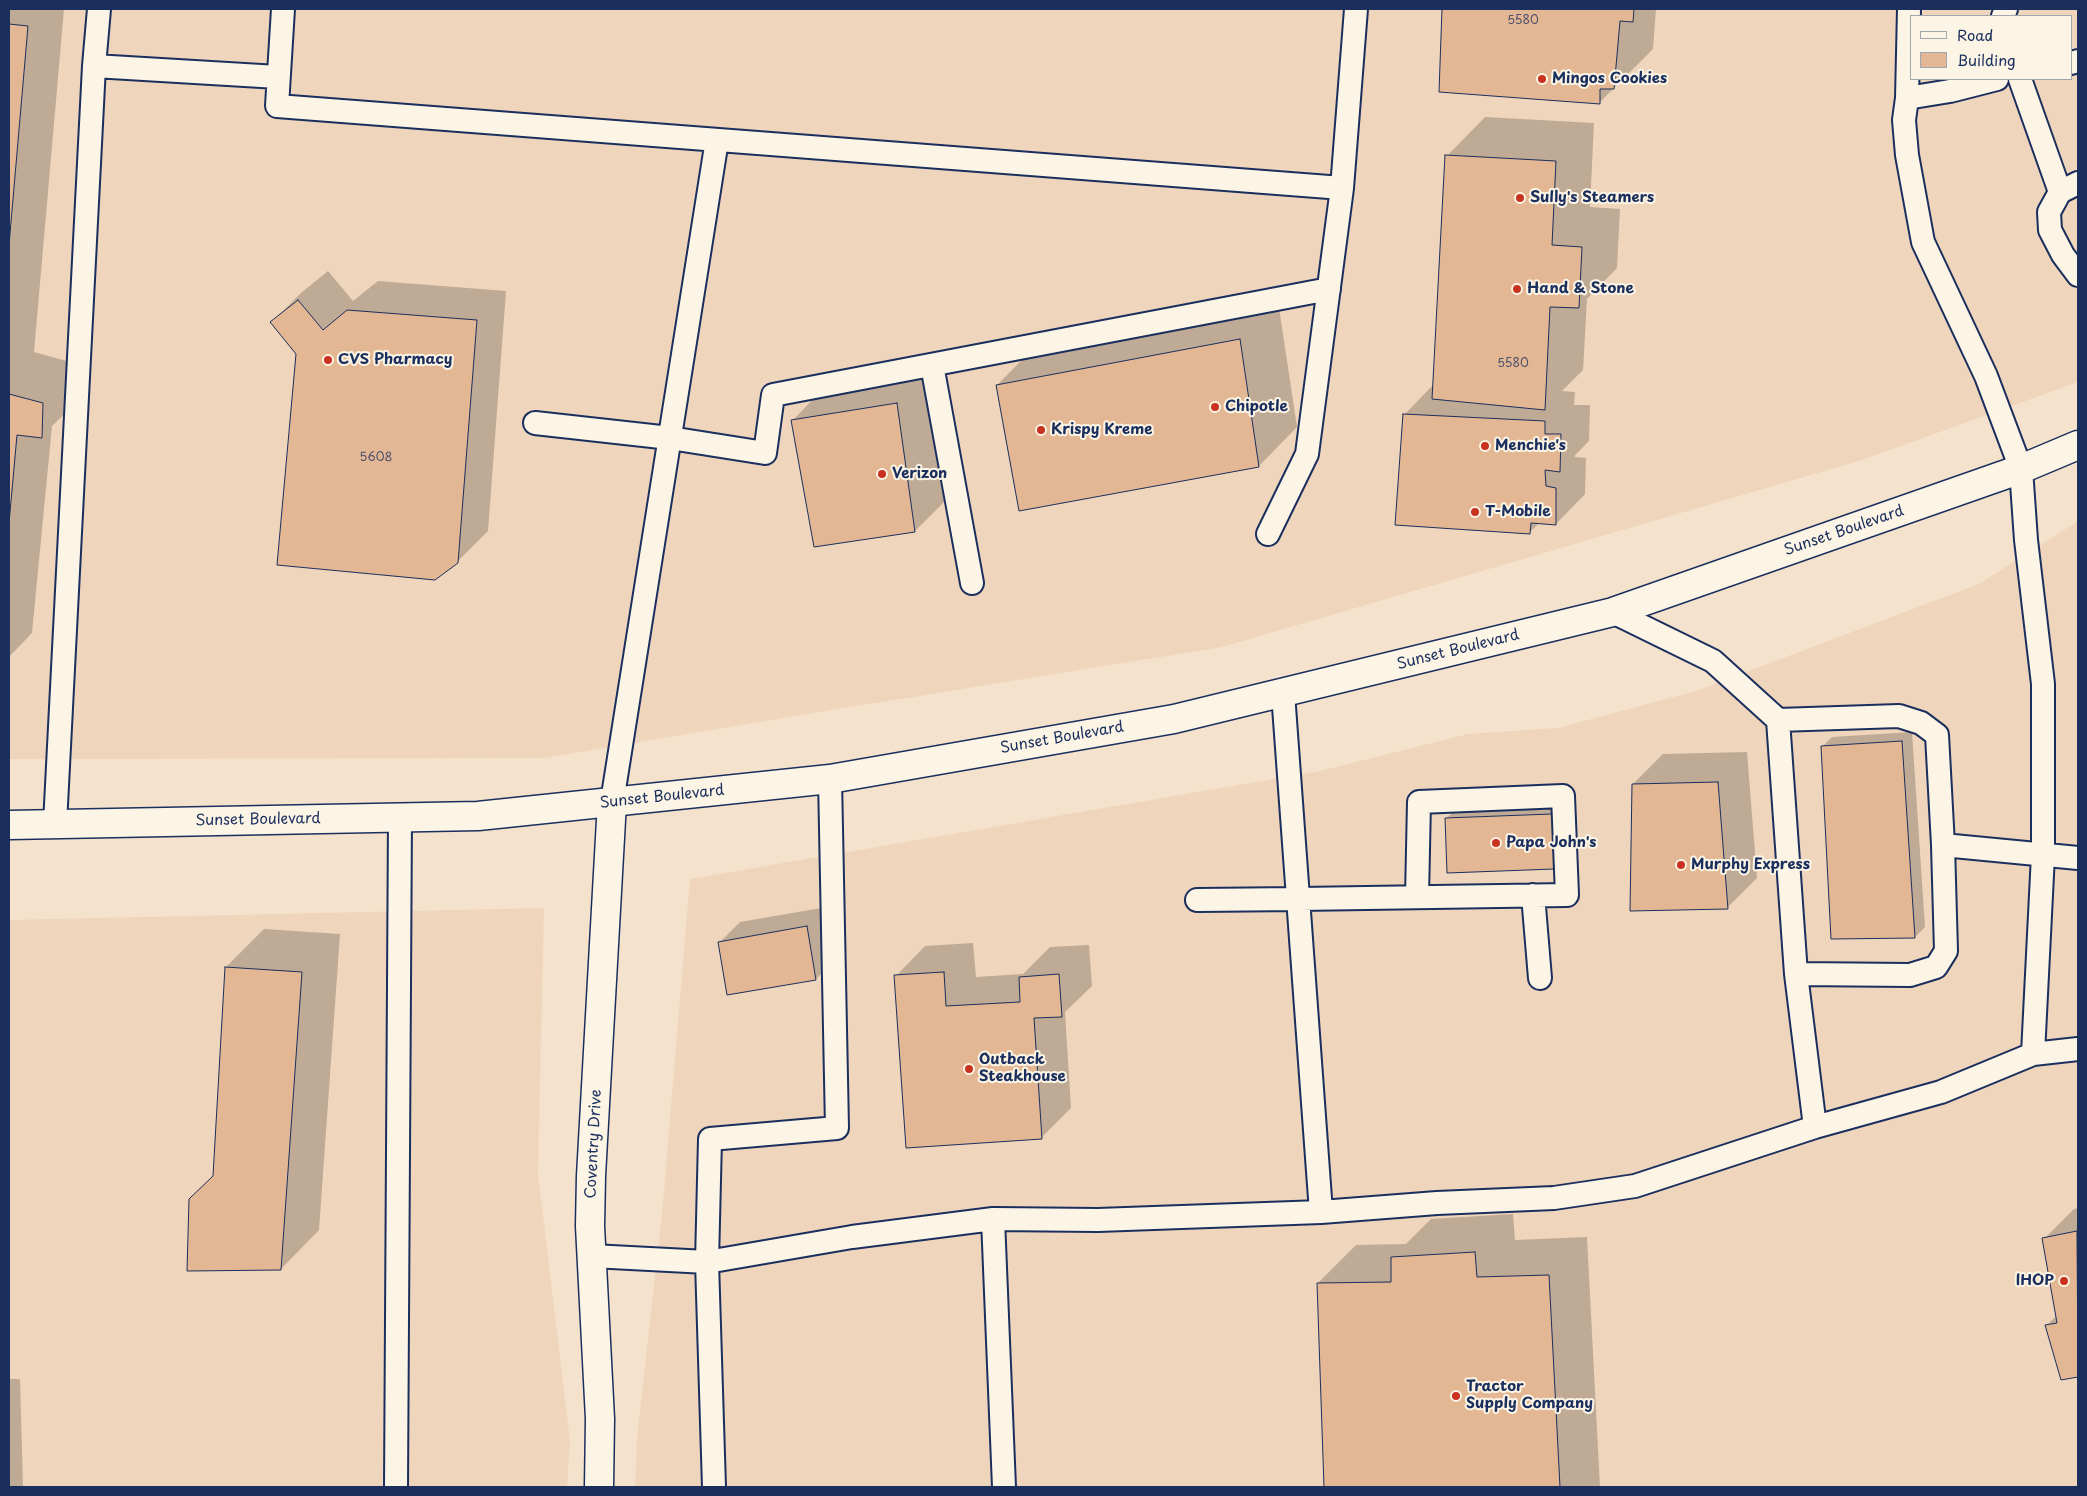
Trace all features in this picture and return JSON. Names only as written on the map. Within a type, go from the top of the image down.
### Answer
[{"type":"main road","name":"Sunset Boulevard","points":[[9,825],[478,816],[830,779],[1174,719],[1613,612],[2021,469],[2078,445]]},
{"type":"main road","name":"Coventry Drive","points":[[599,1487],[600,1419],[592,1256],[591,1176],[612,802]]},
{"type":"lane","points":[[55,824],[94,66],[99,9]]},
{"type":"lane","points":[[283,9],[277,106],[1342,188]]},
{"type":"lane","points":[[1268,534],[1307,454],[1342,188],[1356,9]]},
{"type":"lane","points":[[1909,9],[1907,98],[1904,120],[1906,155],[1923,242],[1986,376],[2021,469],[2026,540],[2043,684],[2043,855],[2033,1054]]},
{"type":"lane","points":[[94,66],[278,77]]},
{"type":"lane","points":[[1907,98],[1950,91],[1993,80]]},
{"type":"lane","points":[[2020,80],[2069,187],[2049,212],[2050,230],[2062,255],[2078,275]]},
{"type":"lane","points":[[612,802],[717,140]]},
{"type":"lane","points":[[535,423],[670,438],[765,453],[773,395],[1329,289]]},
{"type":"lane","points":[[932,365],[972,583]]},
{"type":"lane","points":[[1613,612],[1713,661],[1778,720],[1796,974],[1815,1127]]},
{"type":"lane","points":[[1283,693],[1321,1212]]},
{"type":"lane","points":[[1778,720],[1899,716],[1921,723],[1937,735],[1946,951],[1936,967],[1910,976],[1796,974]]},
{"type":"lane","points":[[714,1487],[707,1262],[710,1139],[837,1128],[830,779]]},
{"type":"lane","points":[[1197,900],[1567,895],[1563,796],[1419,802],[1417,897]]},
{"type":"lane","points":[[396,1487],[400,817]]},
{"type":"lane","points":[[1943,845],[2078,858]]},
{"type":"lane","points":[[1533,895],[1540,978]]},
{"type":"lane","points":[[592,1256],[707,1262],[852,1237],[993,1219],[1098,1220],[1321,1212],[1437,1203],[1554,1198],[1635,1186],[1815,1127],[1942,1092],[2033,1054],[2078,1048]]},
{"type":"lane","points":[[993,1219],[1004,1487]]},
{"type":"shaded area","points":[[9,9],[2078,9],[2078,382],[1862,460],[1222,647],[545,758],[9,759]]},
{"type":"shaded area","points":[[2078,521],[2078,1487],[635,1487],[637,1437],[663,1204],[690,879],[1320,771],[1468,734],[1558,728],[1696,691],[1979,584]]},
{"type":"shaded area","points":[[544,908],[538,1173],[570,1441],[567,1487],[9,1487],[9,920]]},
{"type":"building","points":[[1442,9],[1634,9],[1633,22],[1620,21],[1614,89],[1600,89],[1600,104],[1439,92]]},
{"type":"building","points":[[9,24],[28,26],[9,245]]},
{"type":"building","points":[[1445,155],[1556,161],[1552,245],[1582,247],[1579,308],[1550,307],[1545,410],[1432,399]]},
{"type":"building","name":"CVS Pharmacy","points":[[298,300],[323,330],[347,310],[477,320],[458,563],[435,580],[277,565],[296,354],[270,322]]},
{"type":"building","points":[[1240,339],[1259,467],[1019,511],[996,385]]},
{"type":"building","points":[[9,394],[43,403],[42,438],[17,435],[9,523]]},
{"type":"building","points":[[897,403],[915,532],[814,547],[791,420]]},
{"type":"building","points":[[1403,414],[1545,421],[1545,434],[1561,434],[1560,472],[1545,470],[1546,486],[1556,488],[1556,525],[1531,523],[1530,534],[1395,525]]},
{"type":"building","points":[[1902,741],[1915,938],[1831,939],[1821,746]]},
{"type":"building","points":[[1718,782],[1728,909],[1630,911],[1632,784]]},
{"type":"building","points":[[1552,814],[1554,869],[1447,873],[1445,818]]},
{"type":"building","points":[[807,926],[816,980],[727,995],[718,942]]},
{"type":"building","points":[[225,967],[302,972],[281,1270],[187,1271],[189,1199],[213,1176]]},
{"type":"building","points":[[944,972],[946,1006],[1020,1002],[1019,977],[1059,974],[1062,1017],[1034,1018],[1042,1139],[906,1148],[894,975]]},
{"type":"building","name":"IHOP","points":[[2077,1231],[2078,1377],[2061,1380],[2045,1325],[2057,1323],[2042,1238]]},
{"type":"building","points":[[1475,1252],[1477,1277],[1549,1275],[1560,1487],[1324,1487],[1317,1283],[1391,1282],[1391,1257]]},
{"type":"place","name":"Mingos Cookies","points":[[1542,79]]},
{"type":"place","name":"Sully's Steamers","points":[[1520,198]]},
{"type":"place","name":"Hand & Stone","points":[[1517,289]]},
{"type":"place","name":"CVS Pharmacy","points":[[328,360]]},
{"type":"place","name":"Chipotle","points":[[1215,407]]},
{"type":"place","name":"Krispy Kreme","points":[[1041,430]]},
{"type":"place","name":"Menchie's","points":[[1485,446]]},
{"type":"place","name":"Verizon","points":[[882,474]]},
{"type":"place","name":"T-Mobile","points":[[1475,512]]},
{"type":"place","name":"Papa John's","points":[[1496,843]]},
{"type":"place","name":"Murphy Express","points":[[1681,865]]},
{"type":"place","name":"Outback Steakhouse","points":[[969,1069]]},
{"type":"place","name":"IHOP","points":[[2064,1281]]},
{"type":"place","name":"Tractor Supply Company","points":[[1456,1396]]}]
